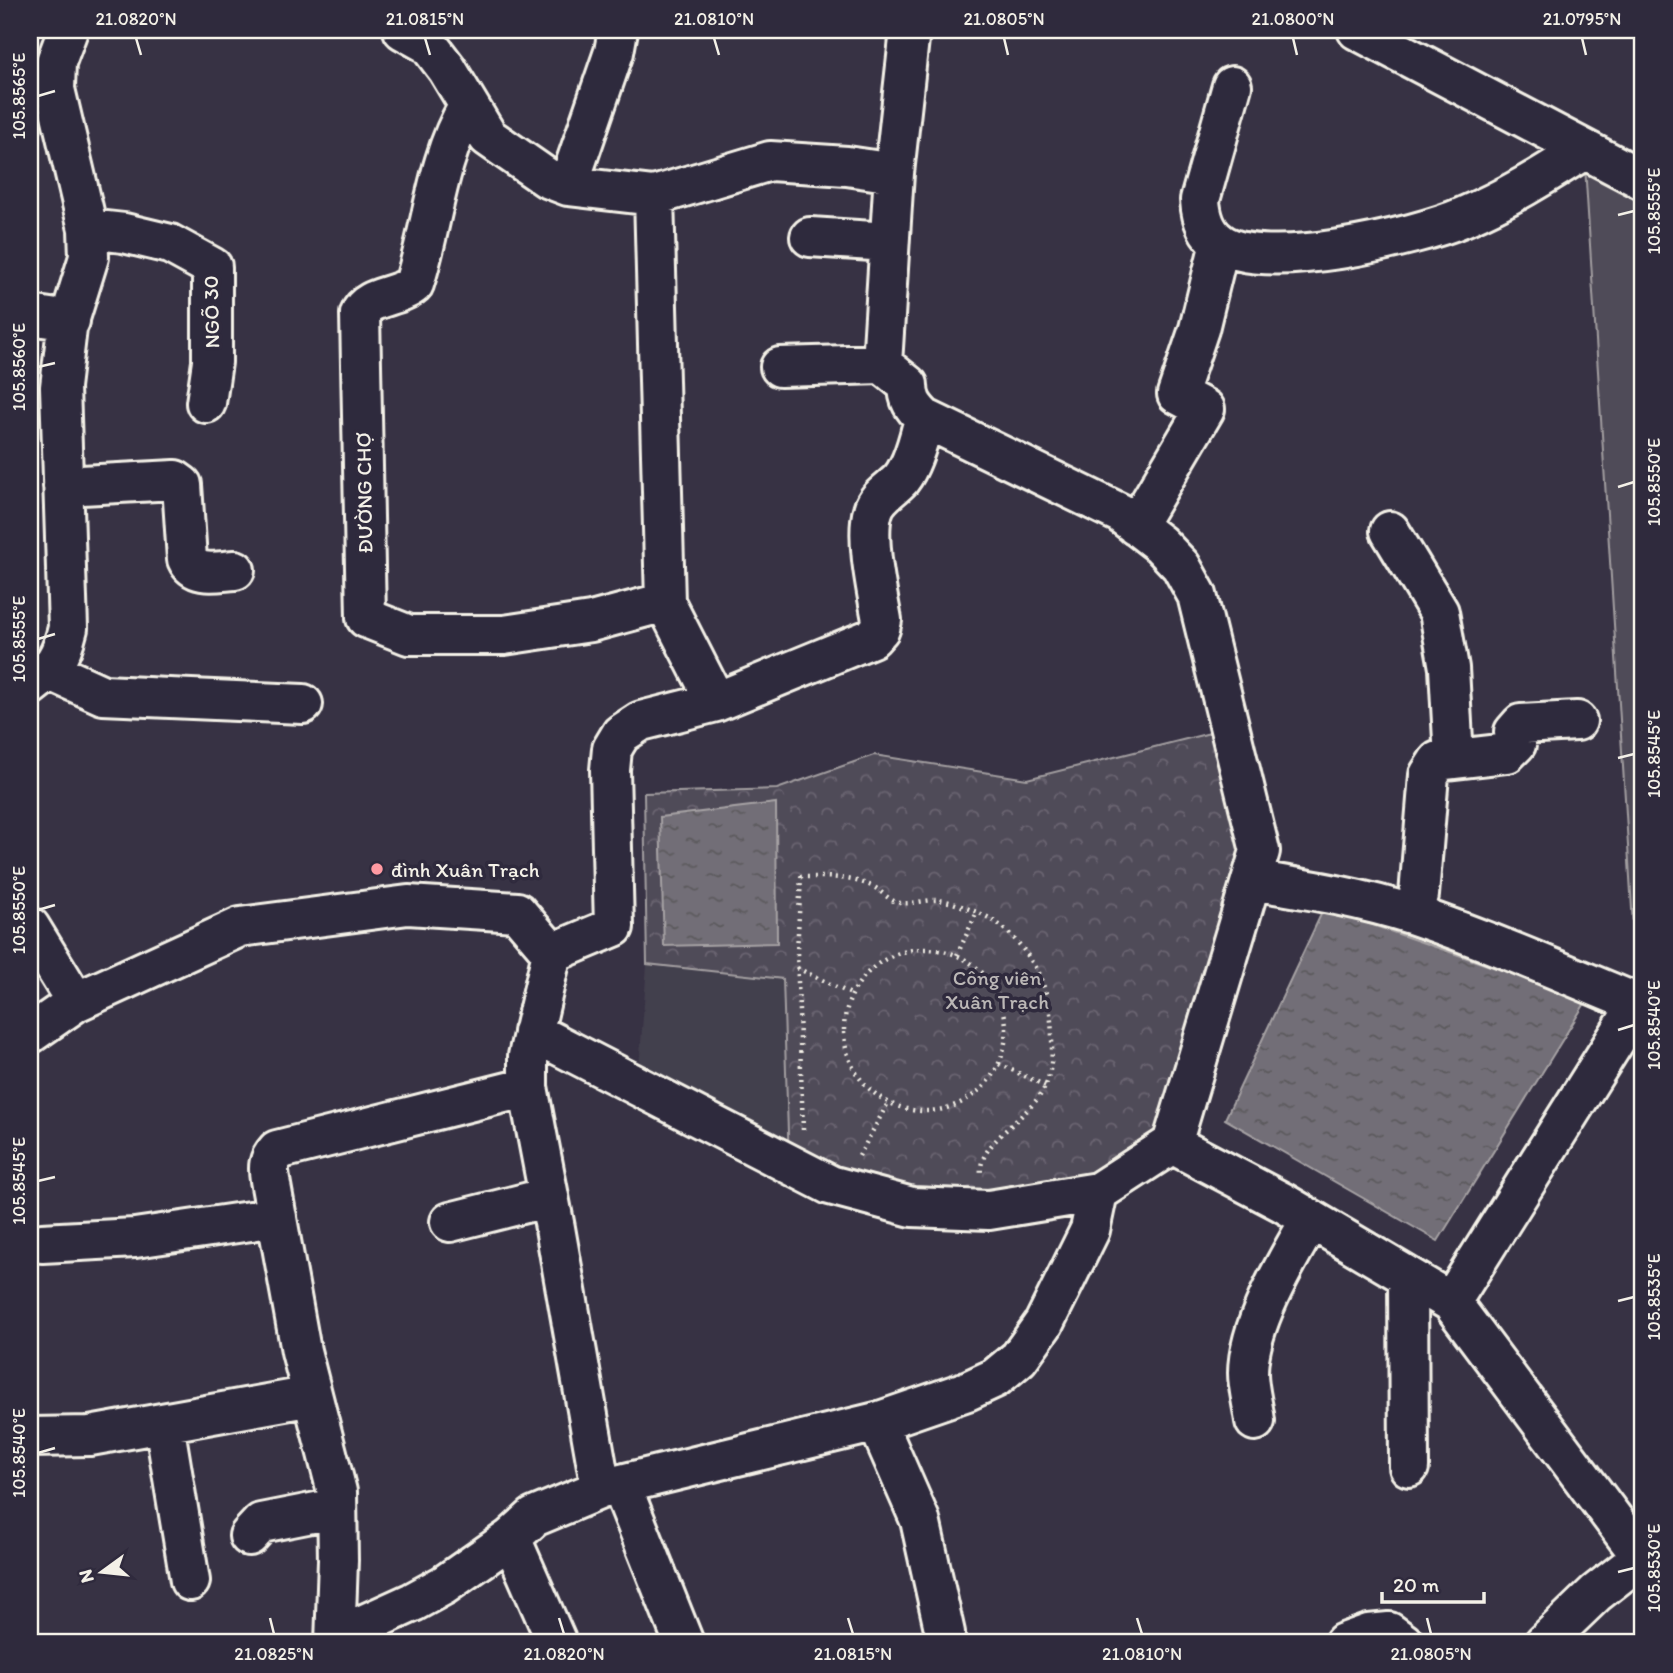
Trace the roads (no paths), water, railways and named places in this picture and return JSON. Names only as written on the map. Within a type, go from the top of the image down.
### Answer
[{"type":"street","points":[[403,30],[428,44],[447,69],[488,137],[547,178],[568,186],[654,196],[770,161],[847,166],[894,173]]},
{"type":"street","points":[[568,186],[614,52],[618,30]]},
{"type":"street","points":[[882,364],[894,173],[910,30]]},
{"type":"street","points":[[1357,30],[1643,180]]},
{"type":"street","points":[[51,48],[55,89],[88,229],[89,257],[69,321],[60,387],[68,628],[63,650],[40,678],[103,695],[303,704]]},
{"type":"street","points":[[1232,86],[1200,200],[1201,216],[1208,230],[1220,243],[1251,254],[1300,255],[1381,242],[1461,218],[1526,188],[1584,150]]},
{"type":"street","name":"ĐƯỜNG CHỢ","points":[[468,107],[446,154],[414,284],[407,291],[369,302],[360,314],[366,618],[409,635],[504,635],[591,622],[664,602]]},
{"type":"street","points":[[654,196],[664,602],[716,702]]},
{"type":"street","name":"NGÕ 30","points":[[88,229],[124,233],[170,244],[212,267],[212,362],[206,403]]},
{"type":"street","points":[[810,237],[889,242]]},
{"type":"street","points":[[1136,526],[1205,409],[1177,394],[1199,329],[1220,243]]},
{"type":"street","points":[[30,316],[69,321]]},
{"type":"street","points":[[533,1032],[830,1185],[912,1207],[989,1210],[1098,1192],[1172,1143],[1261,851],[1197,595],[1181,566],[1160,544],[1120,513],[1084,493],[924,418],[908,397],[908,385],[882,364],[780,367]]},
{"type":"street","points":[[552,953],[614,927],[610,770],[612,749],[621,734],[641,721],[716,702],[872,638],[880,629],[882,620],[871,542],[872,512],[878,499],[902,478],[924,418]]},
{"type":"street","points":[[63,486],[175,480],[182,485],[187,559],[191,567],[197,571],[234,570]]},
{"type":"street","points":[[1390,531],[1439,612],[1449,668],[1454,759]]},
{"type":"street","points":[[1412,914],[1419,895],[1429,775],[1438,761],[1507,752],[1516,744],[1514,732],[1521,724],[1577,721]]},
{"type":"street","points":[[1252,880],[1324,893],[1412,914],[1641,1000],[1451,1302]]},
{"type":"street","points":[[30,1034],[76,1002],[240,927],[408,905],[517,912],[552,953]]},
{"type":"street","points":[[30,926],[76,1002]]},
{"type":"street","points":[[552,953],[528,1056],[528,1087],[549,1197],[611,1487],[684,1643]]},
{"type":"street","points":[[528,1087],[276,1150],[270,1157],[268,1166],[276,1217],[301,1352],[337,1492],[335,1640],[444,1585],[511,1538],[534,1517],[611,1487],[877,1422],[967,1391],[995,1378],[1019,1358],[1044,1324],[1090,1230],[1098,1192]]},
{"type":"street","points":[[1172,1143],[1311,1219],[1451,1302],[1642,1558],[1596,1593],[1544,1643]]},
{"type":"street","points":[[450,1222],[549,1197]]},
{"type":"street","points":[[42,1243],[135,1238],[276,1217]]},
{"type":"street","points":[[1255,1421],[1248,1372],[1262,1314],[1277,1278],[1311,1219]]},
{"type":"street","points":[[1408,1277],[1409,1467]]},
{"type":"street","points":[[30,1437],[90,1436],[312,1396]]},
{"type":"street","points":[[877,1422],[920,1520],[945,1633]]},
{"type":"street","points":[[164,1423],[190,1581]]},
{"type":"street","points":[[249,1536],[261,1523],[337,1508]]},
{"type":"street","points":[[511,1538],[557,1643]]},
{"type":"street","points":[[1344,1643],[1369,1634],[1389,1632],[1404,1643]]},
{"type":"water","points":[[776,803],[777,943],[664,946],[660,817]]},
{"type":"water","points":[[1324,908],[1587,1000],[1438,1241],[1225,1119]]},
{"type":"place","name":"đình Xuân Trạch","points":[[377,869]]},
{"type":"park label","name":"Công viên Xuân Trạch","points":[[997,989]]}]
